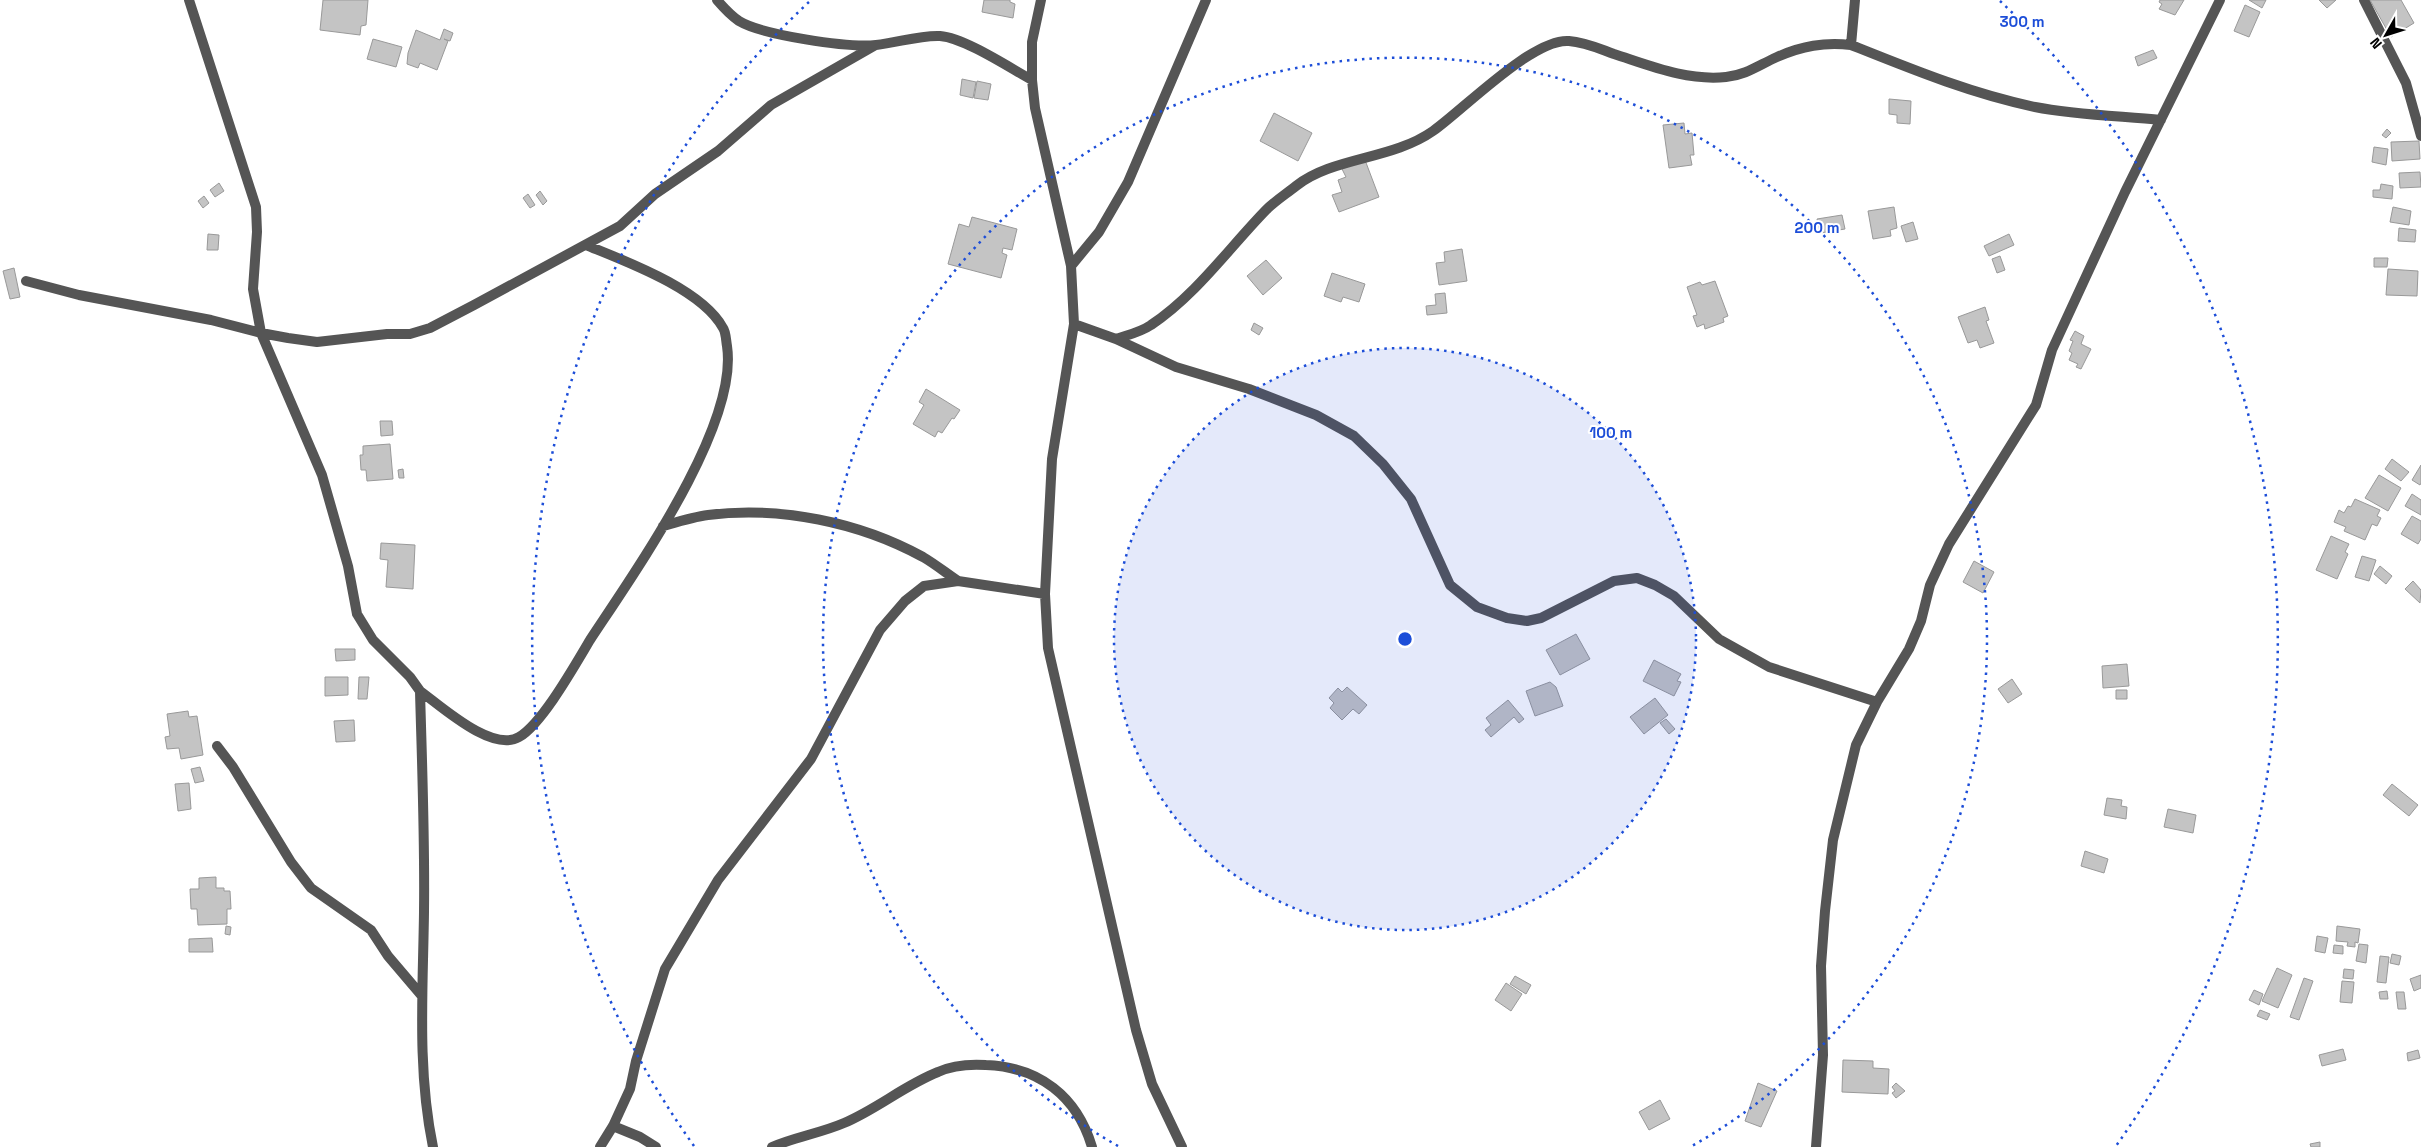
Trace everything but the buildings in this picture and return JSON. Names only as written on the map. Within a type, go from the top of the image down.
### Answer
[{"type":"street","points":[[190,0],[256,207],[257,232],[253,289],[261,334],[322,475],[348,566],[356,614],[373,640],[410,677],[420,691],[473,730],[501,740],[518,738],[544,711],[677,504],[705,447],[722,399],[728,357],[724,328],[704,305],[670,283],[586,245]]},
{"type":"street","points":[[717,0],[739,21],[775,34],[874,46],[940,36],[974,49],[1032,80]]},
{"type":"street","points":[[1041,0],[1032,42],[1032,80],[1035,108],[1071,266],[1074,324],[1052,459],[1045,594],[1048,648],[1136,1030],[1152,1084],[1182,1147]]},
{"type":"street","points":[[1071,266],[1099,232],[1128,182],[1206,0]]},
{"type":"street","points":[[1851,45],[1855,0]]},
{"type":"street","points":[[1816,1147],[1823,1055],[1821,966],[1833,840],[1856,745],[1877,702],[1909,649],[1922,621],[1930,585],[1949,544],[2036,405],[2052,350],[2220,0]]},
{"type":"street","points":[[2364,0],[2406,83],[2421,136]]},
{"type":"street","points":[[1116,338],[1151,325],[1172,308],[1268,208],[1301,182],[1333,168],[1413,144],[1434,130],[1534,52],[1554,42],[1569,40],[1591,45],[1664,71],[1702,78],[1727,77],[1751,72],[1776,58],[1810,45],[1830,42],[1851,45],[1975,92],[2037,108],[2161,120]]},
{"type":"street","points":[[26,281],[79,295],[211,320],[261,334],[318,342],[387,334],[410,334],[430,328],[620,226],[655,194],[718,151],[771,105],[874,46]]},
{"type":"street","points":[[1074,324],[1116,338],[1176,367],[1249,389],[1316,415],[1354,436],[1384,464],[1411,499],[1450,585],[1477,607],[1507,618],[1527,621],[1541,618],[1614,581],[1637,578],[1655,584],[1674,596],[1719,639],[1768,667],[1877,702]]},
{"type":"street","points":[[663,526],[707,515],[760,512],[820,519],[863,531],[922,557],[958,581]]},
{"type":"street","points":[[600,1147],[613,1126],[630,1089],[636,1061],[665,969],[718,880],[811,758],[880,630],[905,601],[924,586],[958,581],[1045,594]]},
{"type":"street","points":[[420,691],[424,897],[422,996],[427,1117],[433,1147]]},
{"type":"street","points":[[217,746],[233,767],[291,862],[311,888],[370,930],[388,956],[422,996]]},
{"type":"street","points":[[772,1147],[843,1124],[938,1072],[968,1064],[1002,1065],[1036,1075],[1059,1092],[1080,1117],[1092,1147]]},
{"type":"street","points":[[613,1126],[640,1137],[656,1147]]}]
